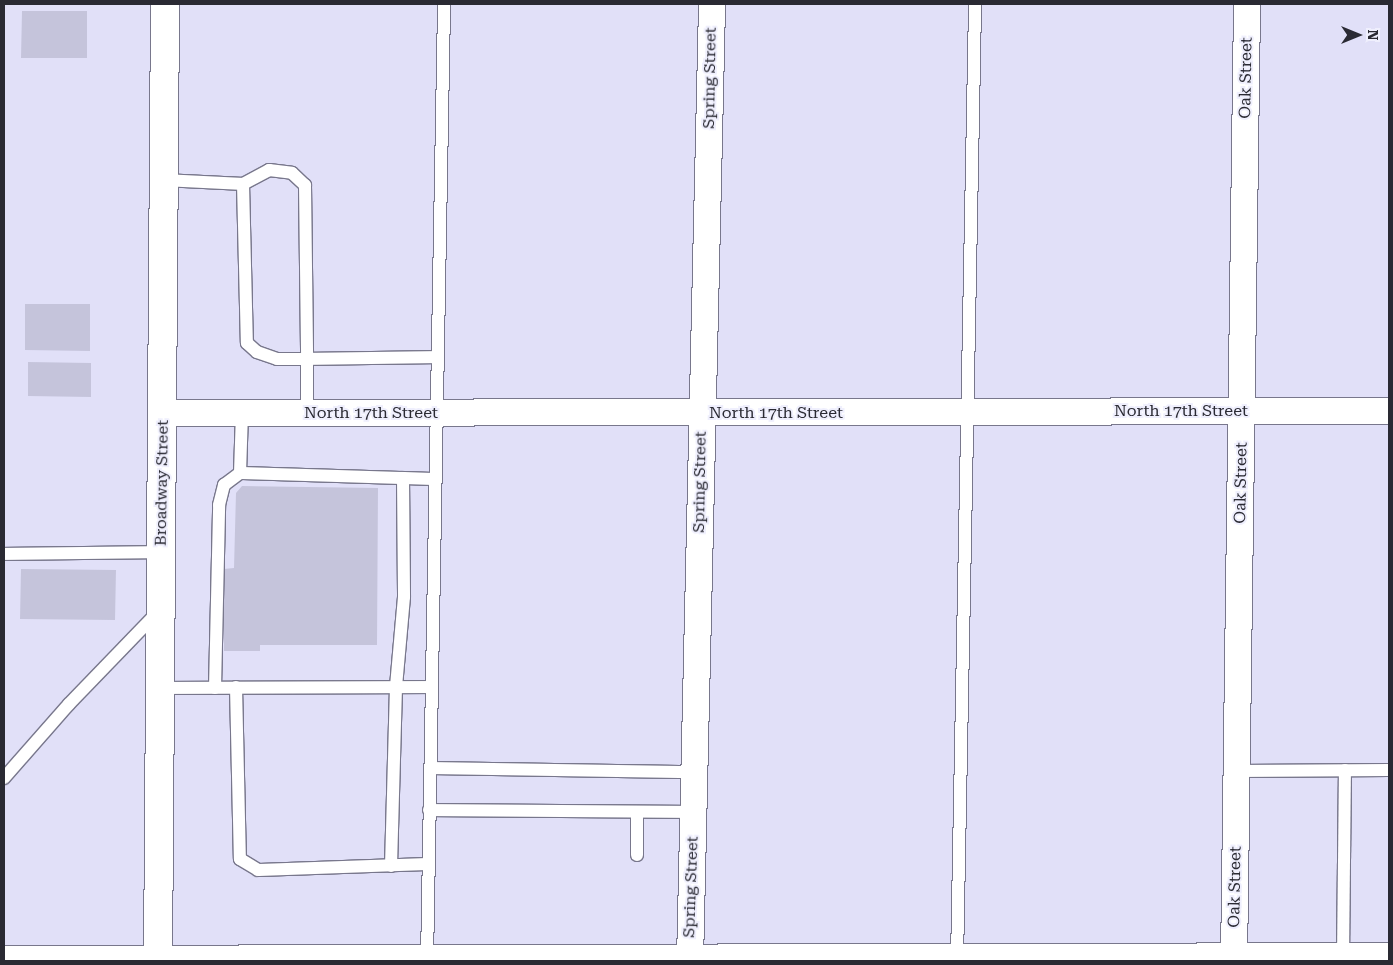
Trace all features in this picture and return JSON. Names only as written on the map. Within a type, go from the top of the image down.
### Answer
[{"type":"street","name":"Broadway Street","points":[[158,960],[165,4]]},
{"type":"street","name":"Spring Street","points":[[690,960],[701,413],[712,4]]},
{"type":"street","name":"Oak Street","points":[[1234,959],[1247,4]]},
{"type":"street","name":"North 17th Street","points":[[163,413],[1389,410]]},
{"type":"street","points":[[4,960],[1234,959],[1389,957]]},
{"type":"lane","points":[[427,960],[435,413],[444,4]]},
{"type":"lane","points":[[957,959],[975,4]]},
{"type":"lane","points":[[164,180],[243,184],[269,170],[292,172],[304,185],[307,413]]},
{"type":"lane","points":[[243,184],[247,343],[257,352],[276,359],[436,357]]},
{"type":"lane","points":[[240,473],[242,413]]},
{"type":"lane","points":[[215,688],[219,506],[224,484],[240,473],[434,479]]},
{"type":"lane","points":[[391,866],[396,687],[404,597],[403,478]]},
{"type":"lane","points":[[4,554],[162,552]]},
{"type":"lane","points":[[4,778],[69,704],[161,610]]},
{"type":"lane","points":[[160,688],[431,687]]},
{"type":"lane","points":[[236,688],[240,859],[258,870],[428,864]]},
{"type":"lane","points":[[430,768],[695,772]]},
{"type":"lane","points":[[1343,957],[1345,770]]},
{"type":"lane","points":[[1237,771],[1389,770]]},
{"type":"lane","points":[[429,810],[694,812]]},
{"type":"lane","points":[[638,812],[638,855]]},
{"type":"building","points":[[22,11],[87,11],[87,58],[21,58]]},
{"type":"building","points":[[25,304],[90,304],[90,351],[25,350]]},
{"type":"building","points":[[28,362],[91,363],[91,397],[28,396]]},
{"type":"building","points":[[242,486],[378,488],[377,645],[260,645],[260,651],[224,651],[224,569],[234,568],[236,493]]},
{"type":"building","points":[[21,569],[116,570],[115,620],[20,619]]}]
